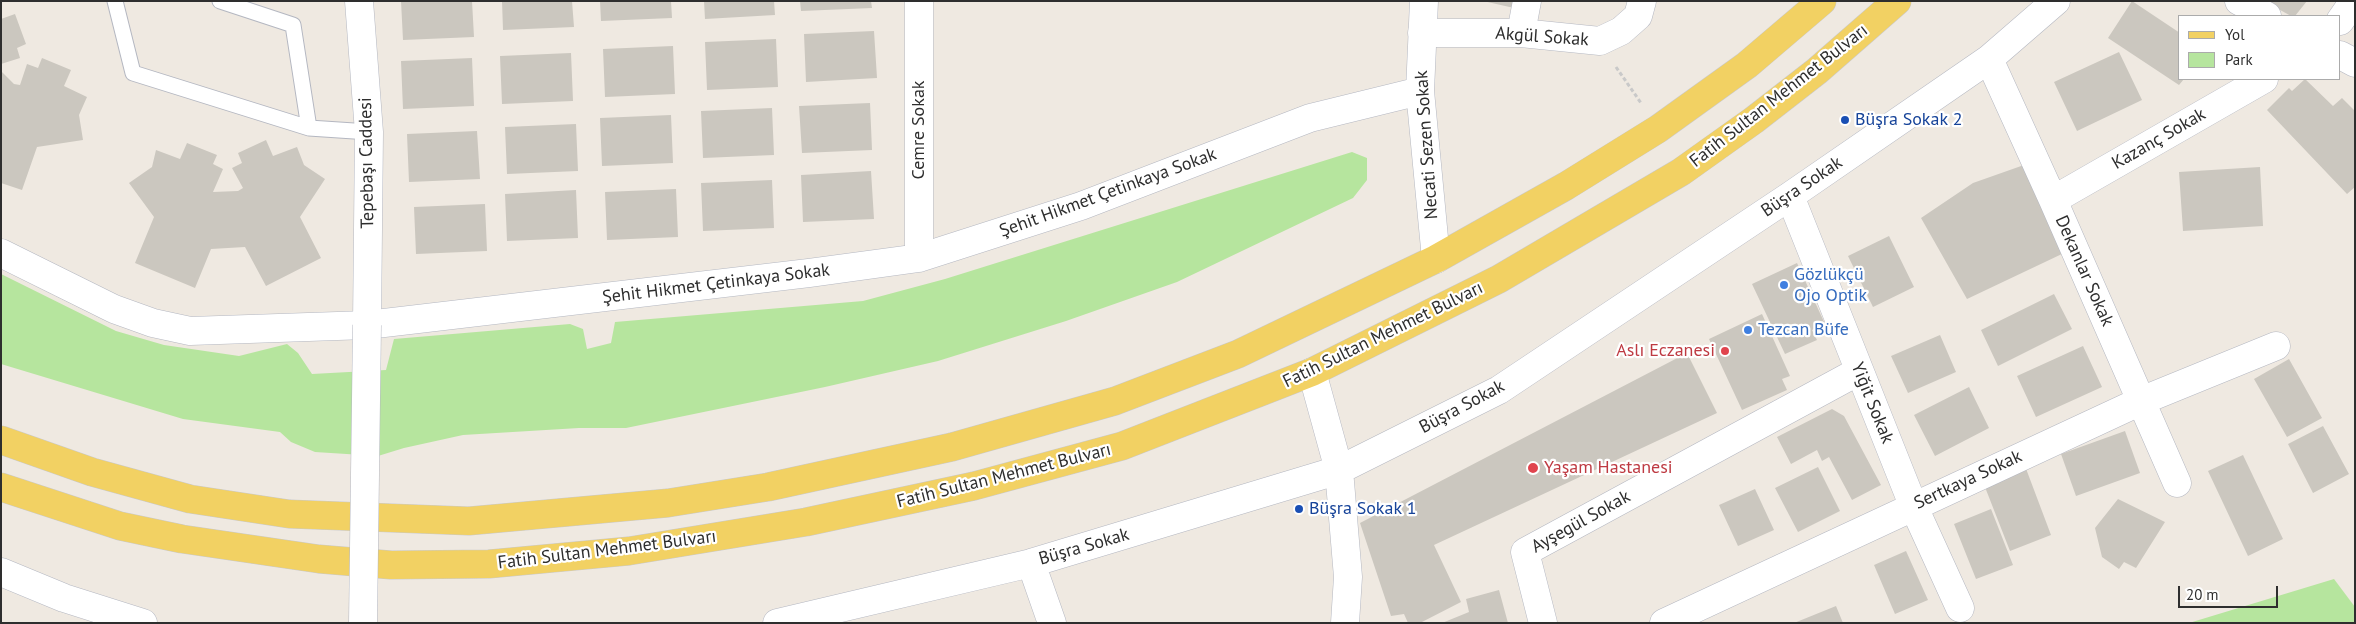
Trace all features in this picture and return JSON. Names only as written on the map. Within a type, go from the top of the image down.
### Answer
[{"type":"main road","points":[[1,440],[92,472],[190,499],[290,514],[469,521],[668,503],[768,487],[952,447],[1115,400],[1238,354],[1436,259],[1566,186],[1658,129],[1748,65],[1822,1]]},
{"type":"main road","name":"Fatih Sultan Mehmet Bulvarı","points":[[1,487],[120,526],[182,539],[319,559],[391,565],[489,564],[649,548],[806,522],[974,486],[1122,446],[1312,372],[1500,279],[1681,172],[1754,120],[1817,71],[1896,1]]},
{"type":"street","name":"Tepebaşı Caddesi","points":[[359,1],[369,132],[363,623]]},
{"type":"street","name":"Cemre Sokak","points":[[919,258],[920,1]]},
{"type":"street","name":"Necati Sezen Sokak","points":[[1424,1],[1420,91],[1436,259]]},
{"type":"street","points":[[1521,33],[1527,1]]},
{"type":"street","name":"Akgül Sokak","points":[[1422,33],[1521,33],[1600,41],[1621,31],[1638,16],[1642,1]]},
{"type":"street","name":"Büşra Sokak","points":[[777,623],[1031,563],[1339,470],[1499,390],[1790,196],[1989,60],[2056,1]]},
{"type":"street","points":[[2239,1],[2265,15]]},
{"type":"street","points":[[2341,20],[2354,1]]},
{"type":"street","points":[[2341,56],[2355,63]]},
{"type":"street","name":"Dekanlar Sokak","points":[[1989,60],[2053,200],[2177,483]]},
{"type":"street","name":"Kazanç Sokak","points":[[2053,200],[2262,80]]},
{"type":"street","name":"Şehit Hikmet Çetinkaya Sokak","points":[[1,253],[114,309],[153,323],[190,331],[367,325],[919,258],[1081,206],[1310,118],[1420,91]]},
{"type":"street","name":"Yiğit Sokak","points":[[1790,196],[1913,505],[1960,608]]},
{"type":"street","name":"Sertkaya Sokak","points":[[1664,623],[1913,505],[2141,401],[2276,346]]},
{"type":"street","name":"Ayşegül Sokak","points":[[1542,623],[1525,552],[1859,371]]},
{"type":"street","points":[[1312,372],[1339,470],[1348,576],[1345,623]]},
{"type":"street","points":[[1031,563],[1052,623]]},
{"type":"street","points":[[1,572],[64,598],[143,623]]},
{"type":"lane","points":[[115,1],[133,73],[310,128],[369,132]]},
{"type":"lane","points":[[220,1],[293,25],[310,128]]},
{"type":"path","points":[[1600,41],[1658,129]]},
{"type":"green space","points":[[1352,152],[1367,158],[1367,180],[1353,198],[1177,282],[1066,321],[938,361],[825,387],[626,428],[579,428],[463,435],[404,448],[378,456],[315,452],[291,442],[280,432],[183,419],[1,364],[1,274],[116,331],[164,345],[239,356],[287,344],[298,353],[312,374],[386,370],[394,339],[570,324],[583,329],[587,349],[611,343],[615,322],[863,301],[945,279]]},
{"type":"green space","points":[[2334,579],[2355,607],[2355,623],[2189,623]]},
{"type":"building","points":[[401,1],[472,1],[474,37],[403,40]]},
{"type":"building","points":[[502,1],[572,1],[574,27],[503,30]]},
{"type":"building","points":[[600,1],[671,1],[672,18],[601,21]]},
{"type":"building","points":[[704,1],[774,1],[775,15],[705,19]]},
{"type":"building","points":[[800,1],[871,1],[872,8],[801,11]]},
{"type":"building","points":[[1483,1],[1515,1],[1514,8]]},
{"type":"building","points":[[2132,1],[2178,32],[2178,80],[2183,80],[2179,85],[2108,38]]},
{"type":"building","points":[[2264,1],[2307,1],[2296,15],[2289,15]]},
{"type":"building","points":[[15,14],[26,44],[17,48],[20,58],[1,64],[1,19]]},
{"type":"building","points":[[874,31],[877,78],[806,82],[804,34]]},
{"type":"building","points":[[776,39],[778,87],[707,90],[705,42]]},
{"type":"building","points":[[673,46],[675,94],[605,97],[603,49]]},
{"type":"building","points":[[2119,52],[2142,100],[2077,131],[2054,82]]},
{"type":"building","points":[[571,53],[573,101],[502,104],[500,56]]},
{"type":"building","points":[[42,58],[71,70],[64,86],[87,97],[79,115],[83,140],[37,147],[22,190],[1,183],[1,71],[14,84],[20,85],[27,64],[38,68]]},
{"type":"building","points":[[472,58],[474,106],[403,109],[401,61]]},
{"type":"building","points":[[2306,80],[2333,106],[2342,98],[2355,111],[2355,187],[2347,194],[2267,110],[2289,88],[2292,91]]},
{"type":"building","points":[[870,103],[872,150],[802,153],[799,106]]},
{"type":"building","points":[[772,108],[774,155],[703,158],[701,111]]},
{"type":"building","points":[[671,115],[673,163],[602,166],[600,118]]},
{"type":"building","points":[[576,124],[578,171],[507,174],[505,127]]},
{"type":"building","points":[[477,131],[480,179],[409,182],[407,134]]},
{"type":"building","points":[[266,140],[273,156],[297,147],[304,165],[325,179],[300,217],[321,258],[266,286],[245,247],[211,249],[195,288],[135,263],[154,217],[129,183],[152,167],[156,150],[180,159],[187,143],[217,155],[213,164],[223,169],[213,192],[238,191],[243,188],[232,168],[242,163],[238,153]]},
{"type":"building","points":[[2024,165],[2064,253],[1967,299],[1921,218],[1973,183]]},
{"type":"building","points":[[2260,167],[2263,226],[2183,231],[2179,172]]},
{"type":"building","points":[[871,171],[874,219],[803,222],[801,175]]},
{"type":"building","points":[[772,180],[774,228],[703,231],[701,183]]},
{"type":"building","points":[[676,189],[678,237],[607,240],[605,192]]},
{"type":"building","points":[[576,190],[578,238],[507,241],[505,194]]},
{"type":"building","points":[[485,204],[487,251],[416,254],[414,207]]},
{"type":"building","points":[[1889,236],[1914,287],[1873,307],[1848,256]]},
{"type":"building","points":[[1797,263],[1825,324],[1812,330],[1817,340],[1785,354],[1752,284]]},
{"type":"building","points":[[2054,294],[2072,329],[1998,366],[1981,330]]},
{"type":"building","points":[[1762,314],[1790,376],[1782,379],[1787,390],[1742,410],[1709,339]]},
{"type":"building","points":[[1940,335],[1956,372],[1908,393],[1891,356]]},
{"type":"building","points":[[2083,346],[2102,387],[2036,417],[2017,376]]},
{"type":"building","name":"Yaşam Hastanesi","points":[[1687,353],[1717,413],[1434,545],[1461,602],[1420,623],[1408,623],[1404,614],[1391,616],[1360,523]]},
{"type":"building","points":[[2289,359],[2322,418],[2287,437],[2254,379]]},
{"type":"building","points":[[1969,387],[1989,428],[1935,456],[1914,415]]},
{"type":"building","points":[[1832,409],[1844,416],[1881,485],[1852,500],[1829,457],[1822,461],[1817,450],[1791,464],[1777,437]]},
{"type":"building","points":[[2323,426],[2349,474],[2313,493],[2288,444]]},
{"type":"building","points":[[2125,431],[2140,473],[2076,496],[2061,454]]},
{"type":"building","points":[[2243,455],[2283,539],[2248,556],[2208,471]]},
{"type":"building","points":[[2025,466],[2051,535],[2010,551],[1983,482]]},
{"type":"building","points":[[1818,467],[1840,511],[1798,532],[1775,488]]},
{"type":"building","points":[[1755,489],[1774,530],[1738,546],[1719,505]]},
{"type":"building","points":[[2118,499],[2165,522],[2136,568],[2124,562],[2119,569],[2102,557],[2095,528]]},
{"type":"building","points":[[1991,509],[2013,565],[1976,579],[1954,524]]},
{"type":"building","points":[[1906,551],[1928,600],[1895,614],[1874,565]]},
{"type":"building","points":[[1499,590],[1508,623],[1442,623],[1469,612],[1466,599]]},
{"type":"building","points":[[1836,606],[1843,623],[1794,623]]},
{"type":"place","name":"Büşra Sokak 2","points":[[1845,120]]},
{"type":"place","name":"Gözlükçü Ojo Optik","points":[[1784,285]]},
{"type":"place","name":"Tezcan Büfe","points":[[1748,330]]},
{"type":"place","name":"Aslı Eczanesi","points":[[1725,351]]},
{"type":"place","name":"Yaşam Hastanesi","points":[[1533,468]]},
{"type":"place","name":"Büşra Sokak 1","points":[[1299,509]]}]
